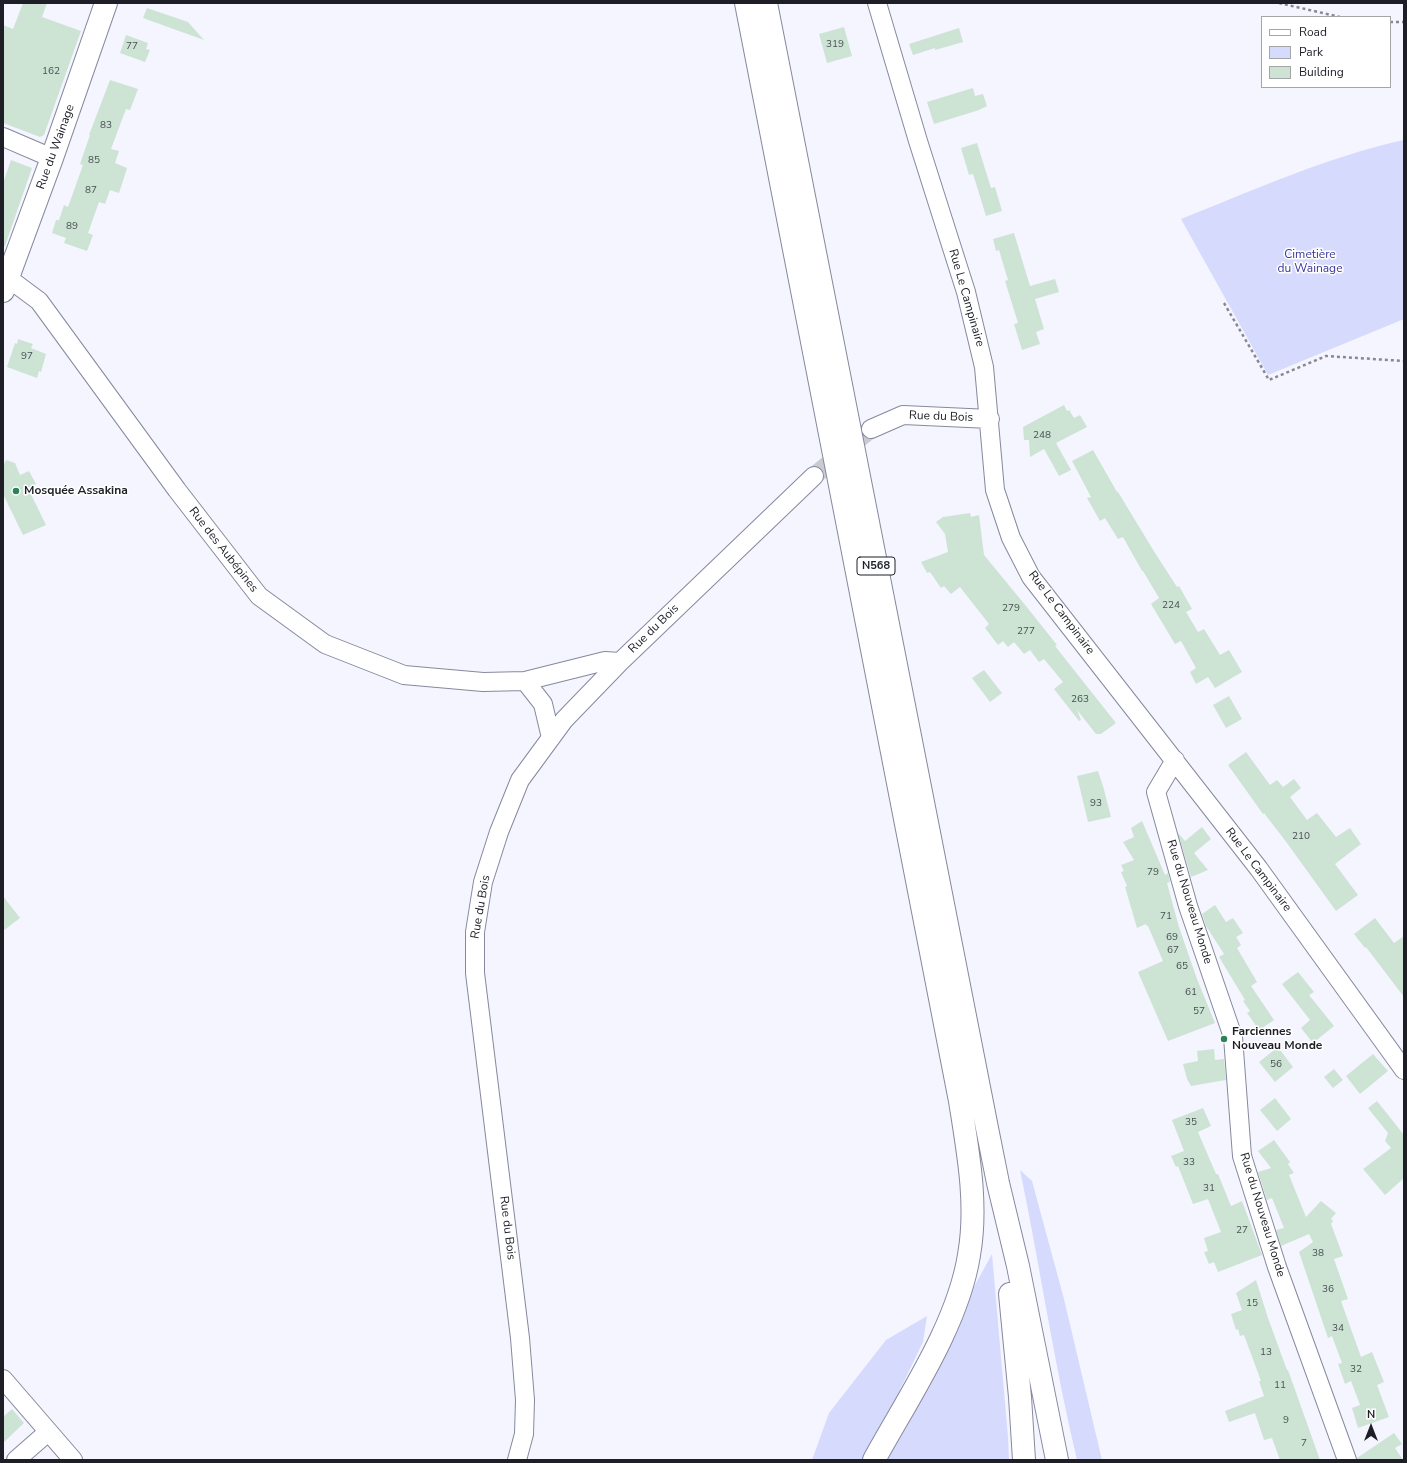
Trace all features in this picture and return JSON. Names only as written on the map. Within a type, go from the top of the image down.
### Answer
[{"type":"main road","name":"Rue du Wainage","points":[[5,285],[52,158],[106,3]]},
{"type":"main road","name":"N568","points":[[746,3],[960,1101],[972,1181],[973,1217],[970,1255],[961,1291],[948,1323],[928,1363],[874,1460]]},
{"type":"main road","name":"N568","points":[[766,3],[998,1184]]},
{"type":"main road","points":[[998,1184],[1014,1332],[1024,1460]]},
{"type":"main road","points":[[998,1184],[1018,1266],[1056,1460]]},
{"type":"street","name":"Rue Le Campinaire","points":[[877,3],[918,141],[966,292],[984,367],[990,419],[995,490],[1011,538],[1031,577],[1259,869],[1404,1070]]},
{"type":"street","points":[[3,137],[52,158]]},
{"type":"street","name":"Rue des Aubépines","points":[[5,285],[39,301],[177,490],[259,596],[325,644],[404,675],[483,682],[525,681],[605,661],[620,662]]},
{"type":"street","name":"Rue du Bois","points":[[871,429],[903,415],[990,419]]},
{"type":"street","name":"Rue du Bois","points":[[517,1460],[524,1434],[525,1392],[519,1331],[475,973],[475,932],[484,882],[499,832],[520,780],[564,720],[620,662],[814,476]]},
{"type":"street","points":[[525,681],[543,704],[551,738]]},
{"type":"street","name":"Rue du Nouveau Monde","points":[[1175,760],[1156,792],[1188,906],[1233,1037],[1242,1156],[1277,1267],[1347,1460]]},
{"type":"street","points":[[3,1379],[73,1460]]},
{"type":"street","points":[[16,1460],[48,1432]]},
{"type":"path","points":[[1279,3],[1336,16]]},
{"type":"path","points":[[1391,22],[1404,22]]},
{"type":"path","points":[[1224,303],[1269,380],[1326,356],[1404,361]]},
{"type":"green space","name":"Cimetière du Wainage","points":[[1404,140],[1404,319],[1268,375],[1181,219],[1263,186],[1347,155]]},
{"type":"green space","points":[[1020,1170],[1032,1181],[1064,1299],[1102,1460],[1077,1460],[1061,1388]]},
{"type":"green space","points":[[992,1254],[1009,1460],[879,1460]]},
{"type":"green space","points":[[927,1316],[923,1342],[866,1460],[812,1460],[829,1413],[886,1340]]},
{"type":"building","points":[[23,3],[47,3],[42,17],[81,31],[44,135],[40,137],[3,123],[3,25],[13,29]]},
{"type":"building","points":[[147,8],[188,22],[204,40],[143,18]]},
{"type":"building","points":[[844,27],[852,56],[827,63],[819,34]]},
{"type":"building","points":[[959,28],[963,42],[935,50],[935,48],[913,55],[909,44]]},
{"type":"building","points":[[126,35],[148,43],[146,49],[150,50],[145,62],[120,53]]},
{"type":"building","points":[[110,80],[138,89],[130,110],[126,109],[111,149],[119,151],[115,163],[127,168],[124,178],[119,193],[110,190],[105,204],[99,202],[88,233],[93,235],[87,251],[64,243],[66,238],[52,233],[56,220],[59,220],[64,205],[68,207],[83,165],[80,164],[89,135]]},
{"type":"building","points":[[973,88],[975,96],[983,94],[987,106],[979,110],[934,124],[927,102]]},
{"type":"building","points":[[977,143],[991,188],[995,187],[1002,211],[986,216],[973,174],[969,175],[961,148]]},
{"type":"building","points":[[11,160],[32,168],[5,246],[3,246],[3,183]]},
{"type":"building","points":[[1014,233],[1030,286],[1055,279],[1059,292],[1035,299],[1044,329],[1036,332],[1040,344],[1022,350],[1014,324],[1018,323],[1005,281],[1008,280],[999,250],[996,251],[993,239]]},
{"type":"building","points":[[18,339],[33,344],[31,348],[46,354],[41,372],[39,371],[37,378],[7,367],[15,343],[17,344]]},
{"type":"building","points":[[1064,405],[1067,411],[1069,410],[1074,418],[1080,415],[1087,427],[1056,443],[1071,470],[1059,476],[1044,449],[1030,457],[1029,440],[1024,440],[1023,427]]},
{"type":"building","points":[[1093,450],[1155,553],[1177,587],[1179,586],[1192,609],[1186,612],[1198,632],[1204,629],[1220,655],[1229,650],[1242,672],[1215,688],[1208,677],[1196,684],[1190,672],[1196,668],[1181,641],[1175,644],[1151,604],[1159,598],[1123,537],[1118,539],[1105,518],[1100,521],[1087,498],[1091,497],[1072,461]]},
{"type":"building","name":"Mosquée Assakina","points":[[6,460],[15,463],[20,475],[29,471],[36,484],[28,488],[46,525],[23,535],[3,494],[3,466]]},
{"type":"building","points":[[970,513],[971,517],[979,515],[984,555],[1057,645],[1055,646],[1116,723],[1101,734],[1096,734],[1077,710],[1081,720],[1079,721],[1054,689],[1063,682],[1044,659],[1039,662],[1030,650],[1024,654],[1014,642],[1008,647],[1003,641],[998,645],[985,628],[989,624],[960,587],[951,594],[944,586],[941,588],[930,572],[927,573],[921,562],[948,552],[945,534],[936,522],[943,517]]},
{"type":"building","points":[[984,670],[1002,693],[990,702],[972,678]]},
{"type":"building","points":[[1229,696],[1242,719],[1226,728],[1213,705]]},
{"type":"building","points":[[1246,752],[1270,785],[1277,780],[1283,787],[1294,779],[1301,788],[1290,797],[1307,820],[1317,813],[1336,837],[1350,828],[1361,844],[1335,864],[1358,895],[1336,911],[1228,765]]},
{"type":"building","points":[[1098,771],[1111,817],[1088,822],[1077,776]]},
{"type":"building","points":[[1142,821],[1165,875],[1168,873],[1170,882],[1167,883],[1179,927],[1197,979],[1215,1023],[1168,1041],[1138,972],[1163,961],[1148,926],[1146,924],[1137,928],[1125,887],[1127,886],[1121,872],[1124,871],[1121,865],[1134,860],[1123,842],[1134,837],[1131,828]]},
{"type":"building","points":[[1202,827],[1211,839],[1194,853],[1208,870],[1191,877],[1178,833],[1185,841]]},
{"type":"building","points":[[3,896],[20,918],[3,931]]},
{"type":"building","points":[[1215,905],[1226,922],[1233,918],[1243,933],[1236,937],[1241,945],[1237,948],[1257,982],[1251,986],[1274,1020],[1259,1030],[1247,1013],[1250,1011],[1243,1001],[1245,1000],[1219,957],[1224,954],[1206,926],[1202,914]]},
{"type":"building","points":[[1375,918],[1394,943],[1404,936],[1404,997],[1366,947],[1365,948],[1354,934]]},
{"type":"building","points":[[1298,972],[1314,992],[1309,995],[1334,1026],[1313,1043],[1301,1028],[1310,1020],[1282,984]]},
{"type":"building","points":[[1278,1047],[1293,1067],[1275,1082],[1259,1062]]},
{"type":"building","points":[[1214,1049],[1215,1060],[1224,1059],[1226,1080],[1191,1086],[1187,1079],[1183,1064],[1198,1061],[1197,1051]]},
{"type":"building","points":[[1373,1054],[1388,1071],[1360,1094],[1346,1076]]},
{"type":"building","points":[[1334,1069],[1343,1080],[1333,1088],[1324,1077]]},
{"type":"building","points":[[1275,1098],[1291,1119],[1277,1131],[1260,1110]]},
{"type":"building","points":[[1377,1101],[1404,1135],[1404,1178],[1385,1195],[1363,1169],[1391,1148],[1385,1141],[1388,1133],[1368,1108]]},
{"type":"building","points":[[1203,1108],[1211,1126],[1198,1132],[1231,1206],[1242,1201],[1262,1255],[1218,1272],[1214,1262],[1209,1264],[1204,1252],[1208,1251],[1204,1238],[1221,1232],[1208,1199],[1193,1204],[1178,1166],[1176,1167],[1171,1156],[1184,1151],[1172,1120]]},
{"type":"building","points":[[1274,1140],[1290,1162],[1288,1164],[1294,1173],[1289,1175],[1306,1217],[1321,1201],[1336,1213],[1331,1219],[1333,1221],[1331,1224],[1343,1256],[1334,1259],[1348,1299],[1341,1301],[1361,1357],[1372,1352],[1384,1382],[1377,1385],[1389,1417],[1358,1428],[1352,1408],[1360,1405],[1351,1381],[1345,1384],[1338,1364],[1342,1363],[1332,1336],[1328,1338],[1299,1252],[1313,1242],[1309,1234],[1281,1246],[1276,1230],[1284,1228],[1272,1198],[1267,1200],[1258,1172],[1271,1168],[1258,1151]]},
{"type":"building","points":[[1256,1280],[1268,1318],[1320,1460],[1280,1460],[1272,1438],[1264,1440],[1255,1413],[1229,1422],[1225,1411],[1264,1396],[1259,1381],[1261,1381],[1244,1335],[1240,1336],[1238,1329],[1236,1330],[1231,1314],[1242,1310],[1236,1293]]},
{"type":"building","points":[[12,1409],[24,1423],[3,1443],[3,1417]]},
{"type":"building","points":[[1394,1433],[1402,1444],[1395,1448],[1403,1460],[1357,1460],[1357,1458]]},
{"type":"tunnel","points":[[814,476],[871,429]]},
{"type":"place","name":"Mosquée Assakina","points":[[16,491]]},
{"type":"place","name":"Farciennes Nouveau Monde","points":[[1224,1039]]}]
